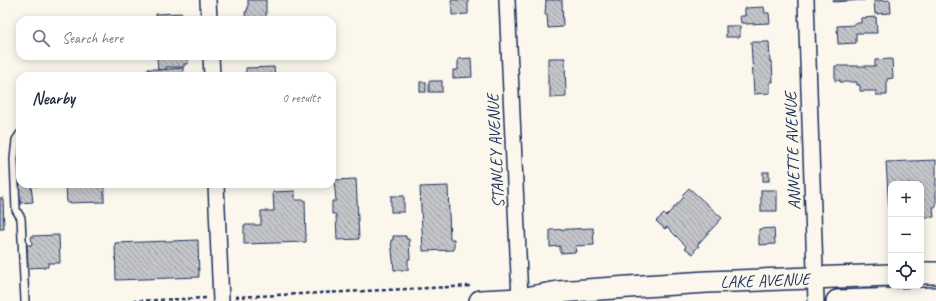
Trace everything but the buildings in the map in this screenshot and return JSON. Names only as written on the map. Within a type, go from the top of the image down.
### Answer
[{"type":"main road","points":[[924,273],[936,272]]},
{"type":"main road","name":"LAKE AVENUE","points":[[480,301],[523,300],[558,292],[707,282],[888,275]]},
{"type":"main road","points":[[837,301],[936,298]]},
{"type":"street","points":[[208,0],[209,16]]},
{"type":"street","name":"STANLEY AVENUE","points":[[507,0],[523,300]]},
{"type":"street","name":"ANNETTE AVENUE","points":[[806,0],[816,301]]},
{"type":"street","points":[[211,60],[212,72]]},
{"type":"street","points":[[216,188],[221,301]]},
{"type":"lane","points":[[16,140],[14,166],[16,210],[21,218],[25,301]]}]
